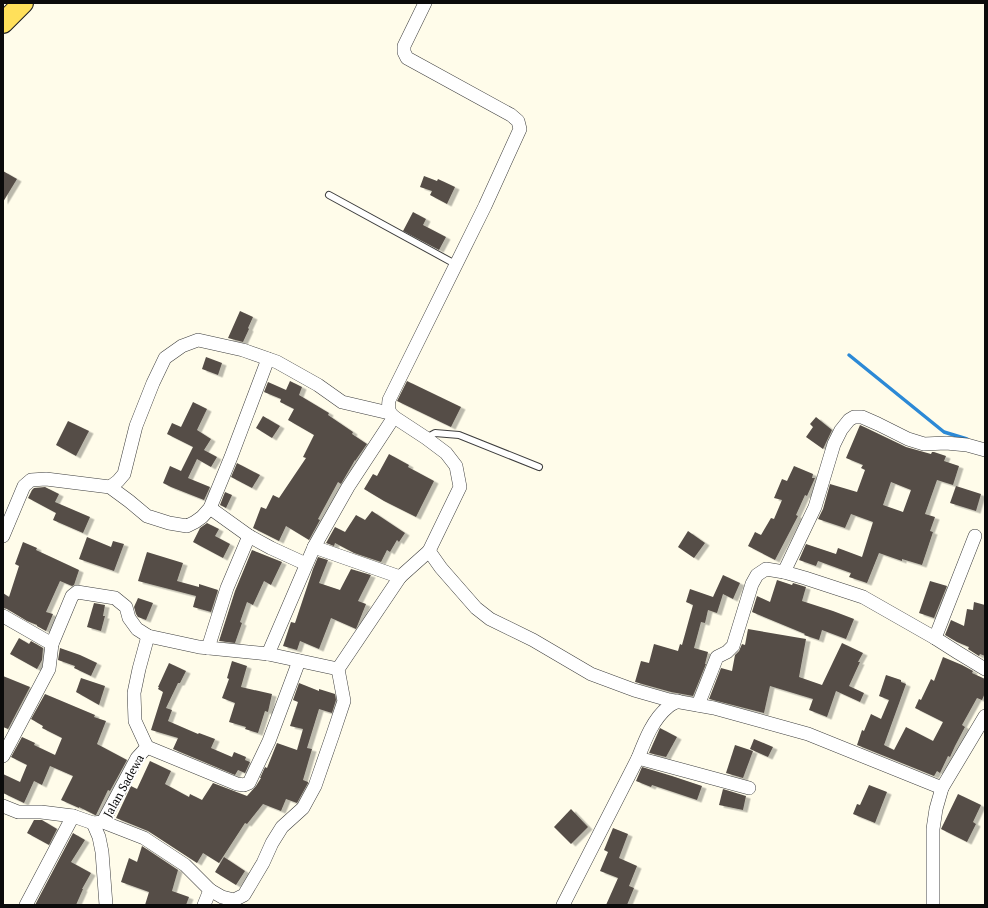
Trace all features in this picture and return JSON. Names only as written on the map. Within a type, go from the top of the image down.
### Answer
[{"type":"main road","points":[[3,23],[23,3]]},
{"type":"street","points":[[392,415],[388,408],[389,400],[457,265],[520,129],[518,121],[511,116],[407,58],[404,52],[404,46],[425,3]]},
{"type":"street","points":[[3,806],[18,812],[41,812],[73,816],[144,838],[186,865],[210,890],[222,897],[234,900],[244,895],[282,827],[303,808],[314,786],[344,701],[338,669],[400,577],[429,550],[460,487],[456,466],[446,453],[392,415],[342,402],[318,385],[277,362],[243,350],[198,340],[182,346],[165,358],[153,383],[136,426],[124,474],[110,487]]},
{"type":"street","points":[[3,536],[24,486],[31,480],[46,479],[110,487],[147,516],[169,523],[187,526],[195,522],[210,508],[268,359]]},
{"type":"street","points":[[268,654],[314,547],[348,487],[392,415]]},
{"type":"street","points":[[784,572],[816,507],[834,444],[841,430],[849,420],[854,417],[862,417],[908,439],[924,444],[946,443],[985,450]]},
{"type":"street","points":[[210,508],[249,536],[306,564]]},
{"type":"street","points":[[208,648],[227,588],[249,536]]},
{"type":"street","points":[[935,638],[975,536]]},
{"type":"street","points":[[314,547],[400,577]]},
{"type":"street","points":[[429,550],[441,568],[476,608],[490,619],[533,640],[591,674],[634,690],[669,700],[714,708],[808,734],[942,788]]},
{"type":"street","points":[[698,705],[714,661],[717,657],[728,652],[733,646],[756,575],[766,569],[805,578],[863,597],[935,638],[985,669]]},
{"type":"street","points":[[3,756],[49,669],[52,644],[72,596],[77,592],[115,598],[126,607],[129,618],[137,629],[148,636],[199,647],[268,654],[338,669]]},
{"type":"street","points":[[3,616],[52,644]]},
{"type":"street","name":"Jalan Sadewa","points":[[98,823],[137,758],[147,747],[135,721],[134,693],[148,636]]},
{"type":"street","points":[[147,747],[237,784],[244,785],[249,783],[269,741],[299,661]]},
{"type":"street","points":[[563,905],[638,758],[648,734],[662,712],[678,701]]},
{"type":"street","points":[[933,905],[933,829],[936,809],[942,788],[985,716]]},
{"type":"street","points":[[638,758],[748,788]]},
{"type":"street","points":[[26,905],[73,816]]},
{"type":"street","points":[[98,823],[106,905]]},
{"type":"street","points":[[204,905],[210,890]]},
{"type":"lane","points":[[329,194],[457,265]]},
{"type":"lane","points":[[426,438],[435,433],[459,435],[539,468]]},
{"type":"building","points":[[3,171],[17,179],[3,202]]},
{"type":"building","points":[[424,176],[437,181],[438,179],[455,187],[447,204],[430,195],[432,191],[420,187]]},
{"type":"building","points":[[413,212],[426,219],[423,225],[446,237],[439,250],[403,231]]},
{"type":"building","points":[[240,311],[253,317],[243,342],[228,338]]},
{"type":"building","points":[[206,357],[222,363],[218,375],[202,369]]},
{"type":"building","points":[[290,381],[302,387],[299,395],[329,413],[328,415],[353,432],[352,434],[367,444],[355,460],[341,484],[338,482],[318,519],[320,520],[309,540],[286,526],[279,541],[253,528],[261,507],[266,509],[273,495],[279,498],[306,458],[303,457],[314,435],[288,420],[294,409],[280,402],[281,399],[264,392],[268,382],[286,390]]},
{"type":"building","points":[[407,381],[461,407],[451,427],[397,401]]},
{"type":"building","points":[[193,402],[207,409],[197,430],[211,439],[204,450],[217,457],[211,467],[197,459],[188,478],[210,487],[204,500],[163,483],[170,466],[181,471],[193,447],[167,434],[172,423],[181,427]]},
{"type":"building","points":[[263,416],[280,426],[272,438],[256,428]]},
{"type":"building","points":[[816,417],[832,430],[823,449],[806,437],[813,427],[810,424]]},
{"type":"building","points":[[68,421],[89,431],[76,456],[56,445]]},
{"type":"building","points":[[860,425],[906,447],[931,454],[934,452],[946,456],[944,461],[959,466],[953,485],[937,480],[925,514],[935,517],[930,531],[933,532],[922,565],[902,559],[902,561],[879,553],[867,583],[849,577],[851,573],[818,561],[816,566],[799,560],[806,544],[836,554],[838,548],[862,557],[873,522],[851,514],[845,528],[818,519],[823,509],[830,484],[857,492],[865,470],[861,468],[863,465],[846,458]],"holes":[[[891,482],[911,490],[903,512],[883,505]]]},
{"type":"building","points":[[389,454],[409,465],[408,467],[434,481],[416,517],[364,489],[373,474],[377,476]]},
{"type":"building","points":[[237,463],[260,475],[252,488],[231,477]]},
{"type":"building","points":[[794,466],[813,474],[812,478],[815,478],[807,496],[805,495],[796,515],[798,516],[775,560],[748,546],[755,532],[761,535],[771,518],[774,519],[782,500],[774,498],[782,479],[787,481]]},
{"type":"building","points":[[956,486],[981,494],[976,511],[950,503]]},
{"type":"building","points":[[45,487],[59,494],[55,502],[90,517],[83,533],[53,520],[56,513],[28,498],[34,488]]},
{"type":"building","points":[[225,492],[232,495],[226,508],[220,505]]},
{"type":"building","points":[[372,511],[405,533],[399,542],[397,540],[390,552],[387,550],[381,562],[354,553],[335,543],[334,546],[326,543],[335,527],[345,532],[356,515],[365,520]]},
{"type":"building","points":[[207,523],[219,529],[215,536],[230,544],[223,558],[193,542],[200,528]]},
{"type":"building","points":[[688,531],[705,543],[694,558],[678,547]]},
{"type":"building","points":[[87,537],[111,547],[113,541],[124,544],[114,571],[79,559]]},
{"type":"building","points":[[23,542],[37,548],[36,550],[79,570],[74,585],[72,586],[60,581],[46,612],[53,614],[46,631],[3,608],[3,593],[9,597],[19,566],[15,564]]},
{"type":"building","points":[[252,550],[282,562],[271,585],[264,581],[253,605],[247,602],[235,643],[219,641],[235,591]]},
{"type":"building","points":[[147,552],[183,563],[177,581],[199,587],[199,584],[218,590],[211,612],[193,607],[196,596],[138,581]]},
{"type":"building","points":[[318,557],[328,560],[319,583],[340,590],[351,569],[371,575],[358,601],[366,604],[356,629],[331,618],[319,649],[300,641],[297,650],[283,646],[291,622],[295,623]]},
{"type":"building","points":[[723,575],[740,583],[733,599],[723,594],[717,613],[708,610],[705,623],[701,622],[694,648],[708,652],[706,664],[693,696],[671,692],[635,682],[641,661],[649,663],[654,644],[678,651],[680,644],[682,645],[693,605],[686,602],[690,589],[713,597]]},
{"type":"building","points":[[777,580],[792,585],[793,583],[806,587],[802,601],[854,619],[846,639],[822,630],[819,640],[752,612],[757,596],[770,602]]},
{"type":"building","points":[[930,581],[947,586],[934,618],[919,613]]},
{"type":"building","points":[[138,598],[153,603],[146,620],[138,617],[136,614],[134,607]]},
{"type":"building","points":[[974,602],[985,605],[985,656],[980,654],[979,656],[968,649],[969,647],[945,635],[951,620],[964,626],[967,609],[973,610]]},
{"type":"building","points":[[94,603],[105,605],[103,616],[105,616],[101,631],[87,627]]},
{"type":"building","points":[[748,629],[806,639],[799,677],[822,685],[842,643],[863,653],[849,686],[864,693],[860,702],[836,691],[827,717],[809,710],[813,699],[770,686],[764,713],[709,699],[721,668],[732,671],[735,655],[739,651],[742,644],[745,645]]},
{"type":"building","points":[[19,638],[29,644],[31,641],[43,648],[42,660],[37,669],[10,654]]},
{"type":"building","points":[[60,648],[97,663],[91,676],[74,668],[75,666],[58,660]]},
{"type":"building","points":[[943,657],[962,665],[973,671],[972,673],[985,679],[985,693],[982,700],[977,698],[962,725],[965,727],[940,773],[937,771],[934,776],[857,745],[862,730],[864,731],[871,714],[881,719],[889,700],[879,696],[886,675],[901,680],[901,682],[906,684],[884,745],[894,750],[906,727],[933,741],[943,722],[915,708],[919,699],[921,700],[931,679],[934,681]]},
{"type":"building","points":[[232,661],[247,666],[241,687],[272,694],[268,712],[265,711],[258,733],[245,729],[246,727],[229,722],[235,703],[222,698],[229,679],[227,678]]},
{"type":"building","points":[[169,663],[186,671],[180,683],[178,683],[166,708],[172,710],[168,721],[198,734],[199,733],[215,739],[211,748],[232,757],[234,752],[246,757],[245,760],[250,762],[245,773],[238,770],[235,775],[173,749],[178,738],[151,730],[163,692],[158,689],[158,687]]},
{"type":"building","points":[[3,676],[30,687],[8,729],[3,727]]},
{"type":"building","points":[[81,678],[105,686],[99,705],[76,692]]},
{"type":"building","points":[[299,683],[319,691],[319,689],[335,694],[336,700],[332,713],[319,709],[307,748],[312,749],[303,780],[308,783],[297,803],[286,799],[281,811],[263,804],[247,824],[245,823],[219,863],[203,853],[197,863],[148,831],[116,818],[131,786],[137,789],[150,761],[171,771],[165,784],[189,797],[190,794],[202,800],[213,783],[247,796],[261,778],[265,767],[267,768],[277,743],[297,750],[303,729],[290,726],[298,702],[293,700]]},
{"type":"building","points":[[45,694],[106,721],[97,744],[127,760],[110,791],[108,790],[96,815],[61,800],[73,776],[50,766],[42,785],[34,781],[24,803],[3,793],[3,774],[20,782],[27,765],[11,757],[22,737],[35,743],[34,745],[55,755],[62,738],[42,728],[43,726],[31,719]]},
{"type":"building","points":[[660,728],[677,737],[666,757],[649,753]]},
{"type":"building","points":[[754,739],[773,747],[768,757],[750,749]]},
{"type":"building","points":[[735,745],[753,751],[743,778],[726,773]]},
{"type":"building","points":[[642,767],[702,786],[697,800],[652,785],[651,787],[636,781]]},
{"type":"building","points":[[869,785],[887,792],[875,823],[853,814],[857,804],[860,805]]},
{"type":"building","points":[[723,789],[746,796],[743,810],[719,805]]},
{"type":"building","points":[[958,794],[981,805],[973,822],[976,824],[967,842],[941,829]]},
{"type":"building","points":[[571,809],[588,827],[571,844],[554,827]]},
{"type":"building","points":[[34,820],[42,820],[57,829],[49,845],[27,833]]},
{"type":"building","points":[[613,828],[628,834],[619,858],[637,866],[629,886],[634,888],[627,905],[606,905],[618,878],[600,871],[608,852],[604,850]]},
{"type":"building","points":[[73,833],[85,840],[71,862],[91,873],[82,889],[76,905],[35,905]]},
{"type":"building","points":[[142,846],[178,870],[172,891],[189,897],[186,905],[145,905],[149,892],[121,882],[129,858],[137,862]]},
{"type":"building","points":[[224,857],[245,871],[236,885],[215,872]]},
{"type":"waterway","points":[[849,355],[944,432],[967,439]]}]
